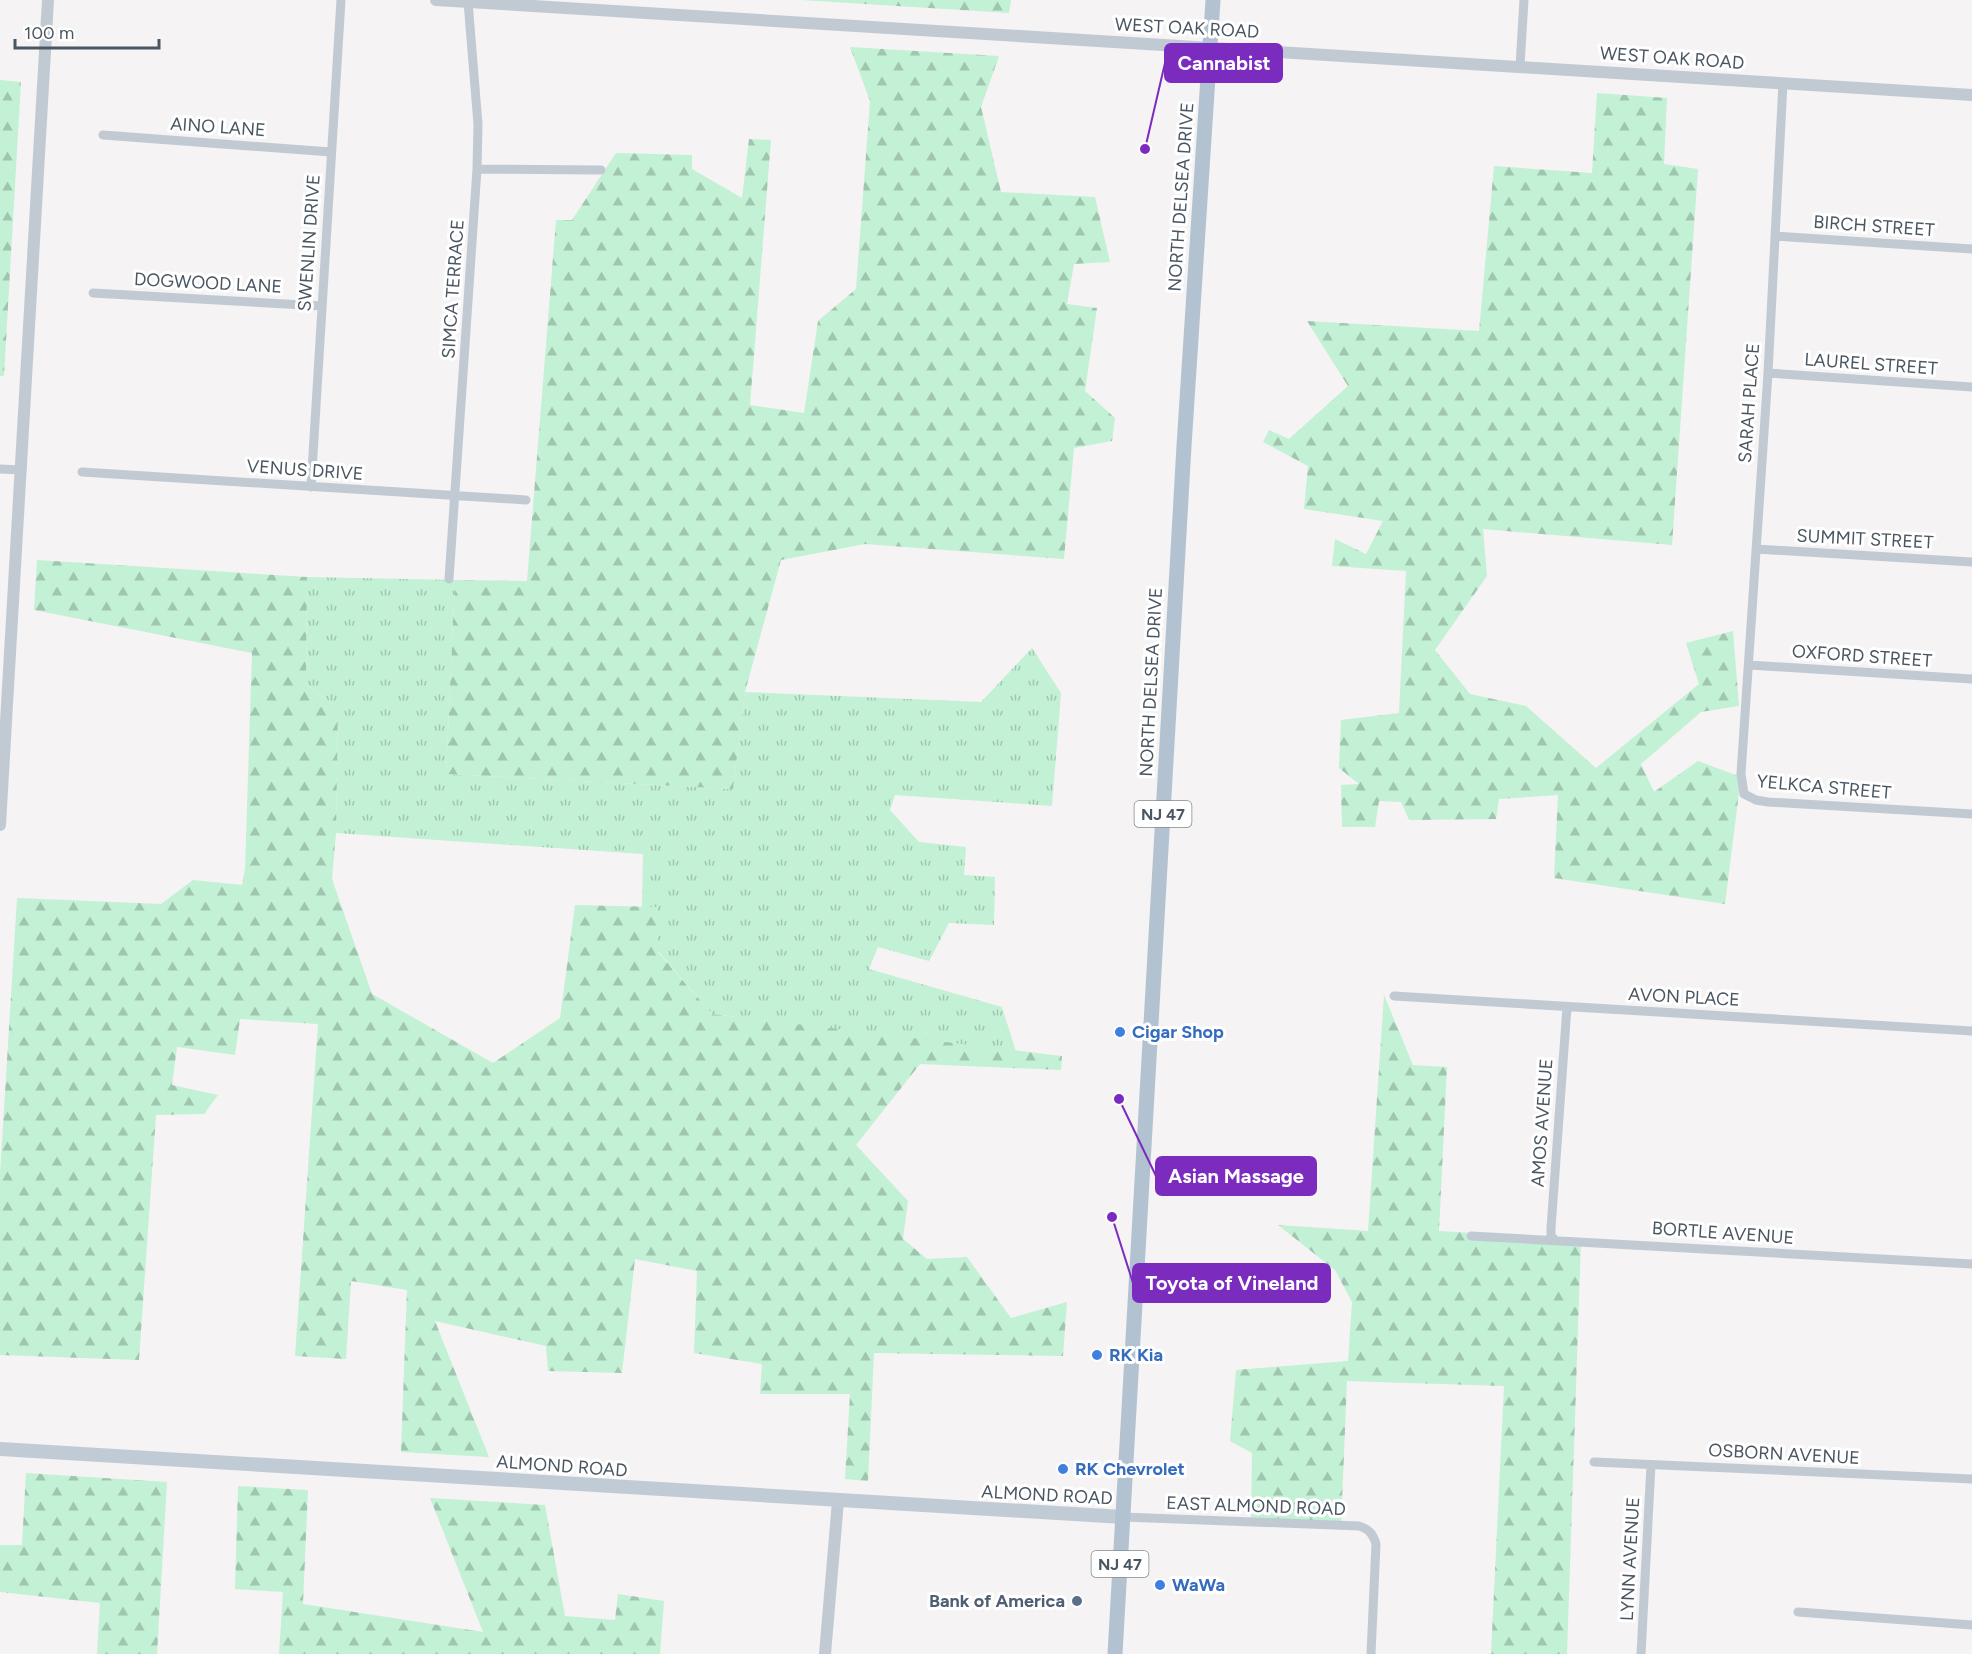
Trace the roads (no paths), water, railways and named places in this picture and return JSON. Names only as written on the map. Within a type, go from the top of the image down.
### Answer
[{"type":"main road","name":"NORTH DELSEA DRIVE","points":[[1115,1654],[1184,446],[1213,0]]},
{"type":"main road","name":"ALMOND ROAD","points":[[0,1449],[1123,1517]]},
{"type":"street","points":[[0,825],[48,0]]},
{"type":"street","name":"SWENLIN DRIVE","points":[[311,487],[341,0]]},
{"type":"street","name":"WEST OAK ROAD","points":[[436,0],[1972,95]]},
{"type":"street","points":[[1520,66],[1524,0]]},
{"type":"street","name":"SIMCA TERRACE","points":[[449,579],[477,169],[478,124],[468,2]]},
{"type":"street","name":"SARAH PLACE","points":[[1745,725],[1784,83]]},
{"type":"street","name":"AINO LANE","points":[[103,135],[331,152]]},
{"type":"street","points":[[477,169],[601,170]]},
{"type":"street","name":"BIRCH STREET","points":[[1775,236],[1972,249]]},
{"type":"street","name":"DOGWOOD LANE","points":[[93,293],[322,306]]},
{"type":"street","name":"LAUREL STREET","points":[[1768,374],[1972,387]]},
{"type":"street","points":[[0,469],[22,470]]},
{"type":"street","name":"VENUS DRIVE","points":[[82,472],[526,500]]},
{"type":"street","name":"SUMMIT STREET","points":[[1756,549],[1972,562]]},
{"type":"street","name":"OXFORD STREET","points":[[1749,665],[1972,679]]},
{"type":"street","name":"YELKCA STREET","points":[[1745,725],[1741,782],[1743,794],[1749,798],[1768,802],[1972,814]]},
{"type":"street","name":"AVON PLACE","points":[[1394,996],[1972,1031]]},
{"type":"street","name":"AMOS AVENUE","points":[[1555,1240],[1551,1236],[1551,1228],[1567,1007]]},
{"type":"street","name":"BORTLE AVENUE","points":[[1471,1236],[1972,1264]]},
{"type":"street","name":"OSBORN AVENUE","points":[[1594,1462],[1972,1479]]},
{"type":"street","name":"LYNN AVENUE","points":[[1641,1654],[1651,1465]]},
{"type":"street","points":[[825,1654],[838,1501]]},
{"type":"street","name":"EAST ALMOND ROAD","points":[[1123,1517],[1366,1528],[1376,1544],[1371,1654]]},
{"type":"street","points":[[1798,1612],[1972,1625]]},
{"type":"place","name":"Cannabist","points":[[1145,149]]},
{"type":"place","name":"Cigar Shop","points":[[1120,1032]]},
{"type":"place","name":"Asian Massage","points":[[1119,1099]]},
{"type":"place","name":"Toyota of Vineland","points":[[1112,1217]]},
{"type":"place","name":"RK Kia","points":[[1097,1355]]},
{"type":"place","name":"RK Chevrolet","points":[[1063,1469]]},
{"type":"place","name":"WaWa","points":[[1160,1585]]},
{"type":"place","name":"Bank of America","points":[[1077,1601]]}]
